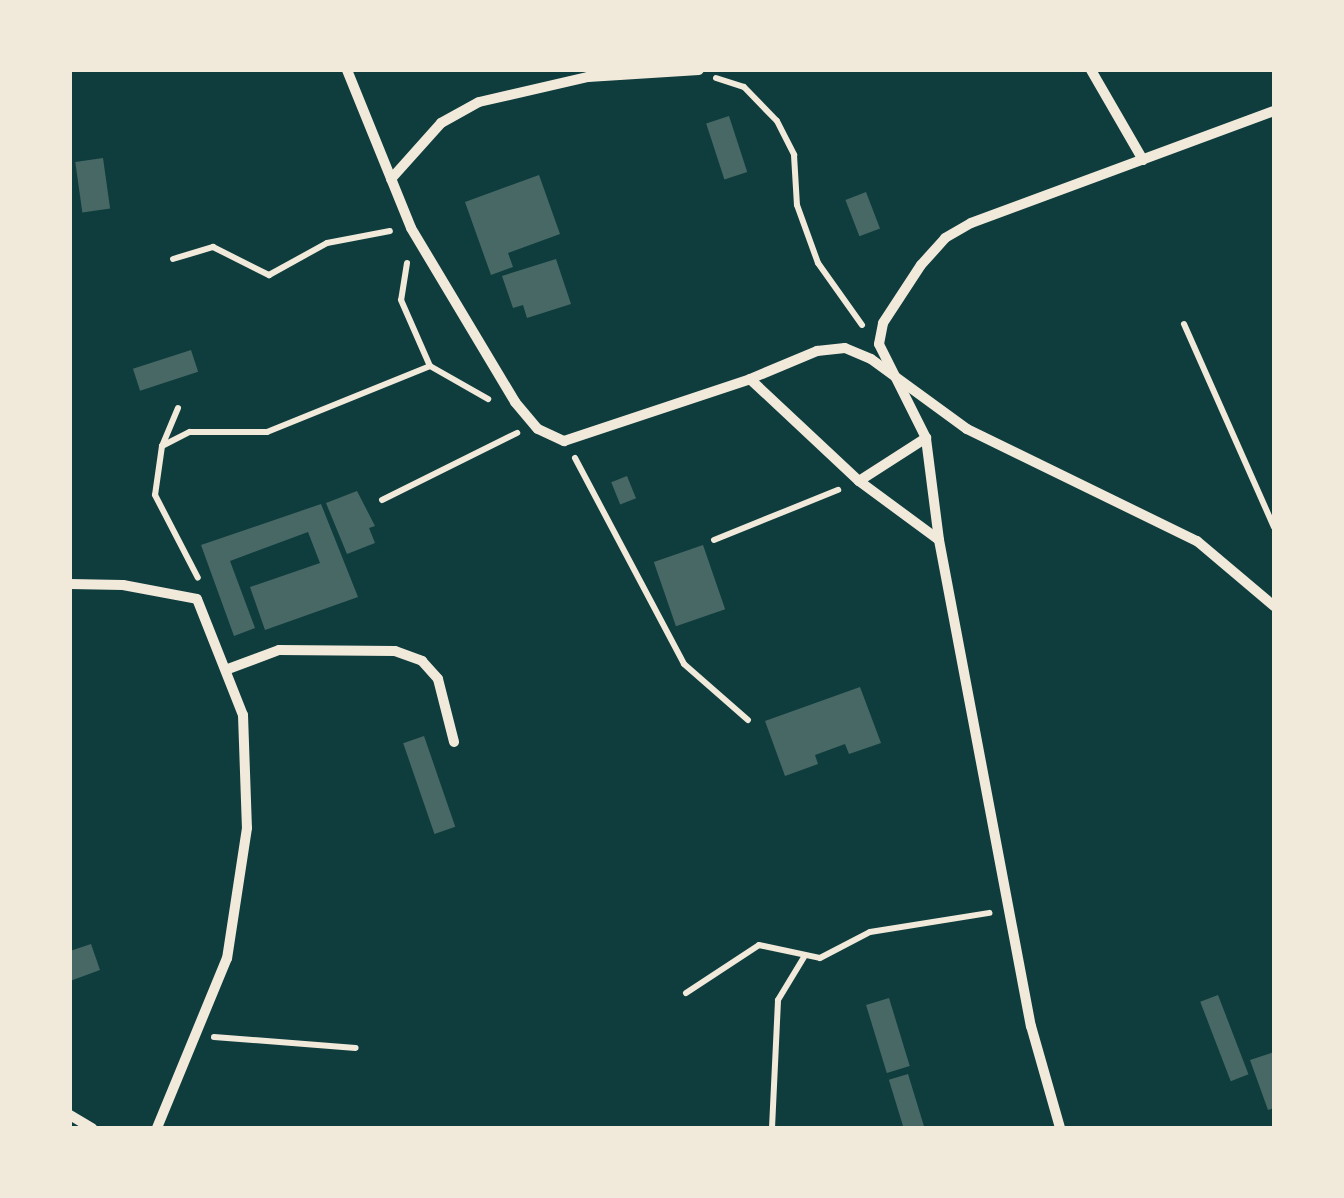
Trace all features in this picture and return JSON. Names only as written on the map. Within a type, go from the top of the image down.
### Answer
[{"type":"street","points":[[1091,70],[1143,160]]},
{"type":"street","points":[[344,71],[412,228],[446,276],[514,402],[538,429],[564,441],[750,380],[817,350],[845,348],[872,358],[900,383],[1008,451],[1197,541],[1274,606]]},
{"type":"street","points":[[391,179],[441,123],[479,102],[588,77],[699,72]]},
{"type":"street","points":[[1060,1128],[1007,909],[938,540],[926,438],[879,344],[882,323],[945,238],[1020,202],[1274,110]]},
{"type":"street","points":[[750,380],[859,481],[938,540]]},
{"type":"street","points":[[859,481],[926,438]]},
{"type":"street","points":[[70,584],[123,584],[197,598],[228,669],[244,728],[245,861],[227,958],[157,1128]]},
{"type":"street","points":[[228,669],[279,650],[395,651],[422,662],[438,679],[454,742]]},
{"type":"street","points":[[70,1116],[92,1128]]},
{"type":"path","points":[[699,72],[744,86],[777,120],[794,155],[797,205],[818,263],[879,344]]},
{"type":"path","points":[[173,259],[212,247],[269,275],[327,243],[412,228],[402,300],[430,366],[482,399],[514,402]]},
{"type":"path","points":[[1184,324],[1274,527]]},
{"type":"path","points":[[162,446],[190,432],[267,432],[430,366]]},
{"type":"path","points":[[178,408],[162,446],[155,495],[168,530],[191,558],[197,598]]},
{"type":"path","points":[[382,500],[512,435],[538,429]]},
{"type":"path","points":[[564,441],[684,664],[748,720]]},
{"type":"path","points":[[714,540],[859,481]]},
{"type":"path","points":[[686,994],[759,945],[820,958],[870,932],[1007,909]]},
{"type":"path","points":[[772,1128],[778,1000],[804,957]]},
{"type":"path","points":[[199,1031],[234,1041],[356,1048]]},
{"type":"building","points":[[729,116],[747,172],[724,180],[706,123]]},
{"type":"building","points":[[103,158],[110,209],[82,212],[75,162]]},
{"type":"building","points":[[539,175],[560,234],[508,253],[513,267],[491,275],[465,202]]},
{"type":"building","points":[[866,192],[880,228],[859,236],[845,200]]},
{"type":"building","points":[[556,259],[571,304],[527,318],[523,305],[513,308],[502,276]]},
{"type":"building","points":[[191,350],[198,372],[140,391],[133,369]]},
{"type":"building","points":[[627,476],[636,498],[620,505],[611,482]]},
{"type":"building","points":[[357,491],[375,526],[369,528],[375,543],[347,554],[326,503]]},
{"type":"building","points":[[321,504],[358,597],[265,630],[250,587],[320,563],[308,532],[230,561],[255,628],[234,636],[201,545]]},
{"type":"building","points":[[703,545],[725,609],[676,626],[654,562]]},
{"type":"building","points":[[860,687],[881,743],[849,754],[845,744],[815,755],[818,764],[785,776],[765,721]]},
{"type":"building","points":[[424,736],[455,827],[434,834],[403,743]]},
{"type":"building","points":[[91,944],[100,970],[70,981],[70,951]]},
{"type":"building","points":[[1218,995],[1248,1074],[1231,1081],[1200,1002]]},
{"type":"building","points":[[889,998],[910,1066],[887,1073],[866,1005]]},
{"type":"building","points":[[1274,1052],[1274,1108],[1268,1110],[1250,1060]]},
{"type":"building","points":[[908,1074],[925,1128],[904,1128],[889,1080]]}]
